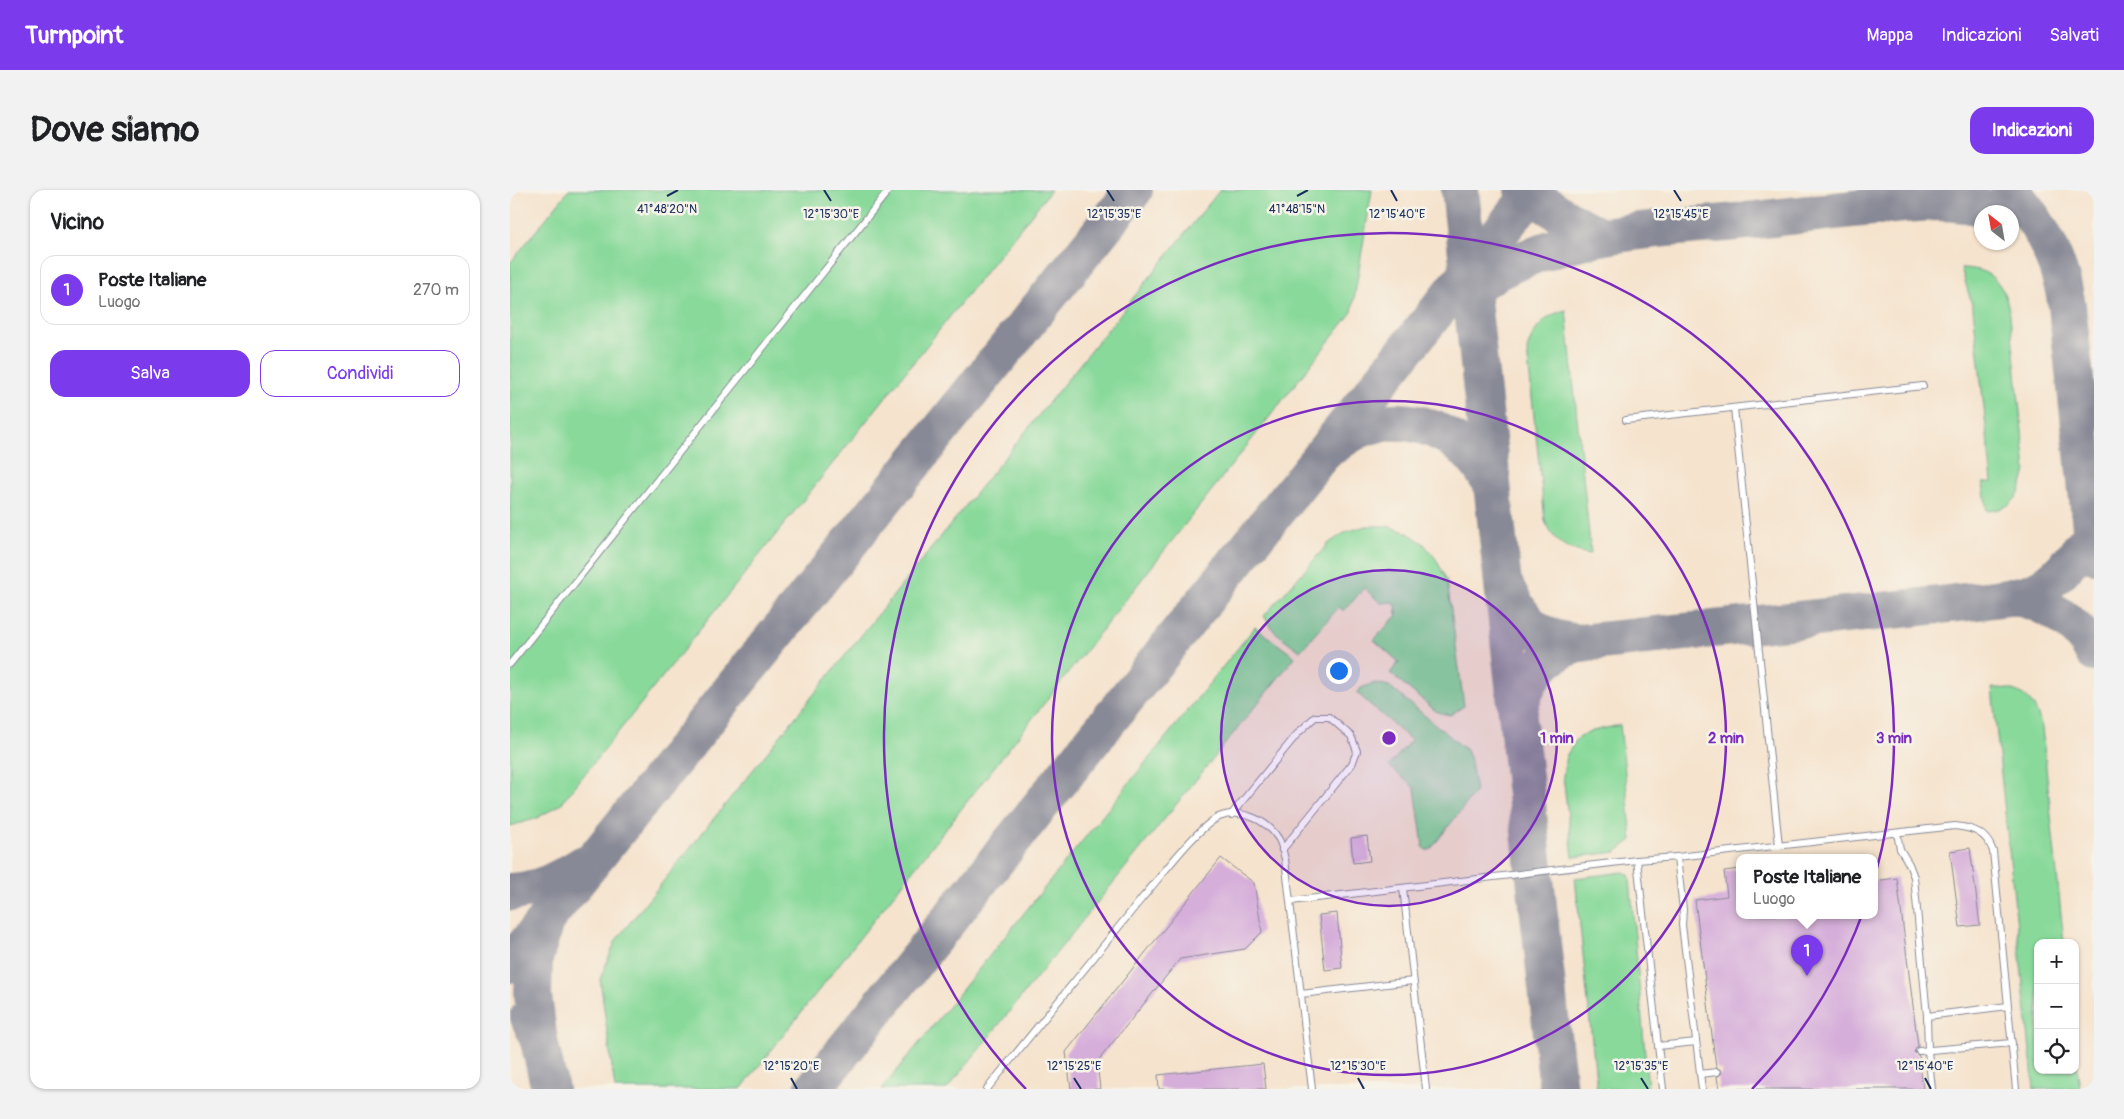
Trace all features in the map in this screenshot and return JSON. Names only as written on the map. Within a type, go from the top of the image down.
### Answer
[{"type":"lane","points":[[510,664],[889,190]]},
{"type":"lane","points":[[1626,420],[1923,386]]},
{"type":"lane","points":[[1734,408],[1779,846]]},
{"type":"lane","points":[[1231,815],[1298,733],[1315,717],[1329,717],[1351,736],[1357,751],[1352,764],[1282,850]]},
{"type":"lane","points":[[986,1089],[1169,866],[1202,829],[1218,817],[1237,813],[1254,817],[1264,822],[1279,838],[1291,901],[1312,1089]]},
{"type":"lane","points":[[1291,901],[1637,860],[1955,826],[1969,827],[1978,831],[1993,851],[2016,1089]]},
{"type":"lane","points":[[1897,833],[1900,849],[1910,864],[1914,877],[1932,1089]]},
{"type":"lane","points":[[1677,857],[1683,910],[1682,925],[1702,1089]]},
{"type":"lane","points":[[1637,860],[1663,1089]]},
{"type":"lane","points":[[1403,888],[1426,1089]]},
{"type":"lane","points":[[1301,994],[1413,981]]},
{"type":"lane","points":[[1927,1016],[2008,1006]]},
{"type":"lane","points":[[1658,1046],[1696,1042]]},
{"type":"lane","points":[[1919,1051],[2012,1043]]},
{"type":"lane","points":[[1700,1074],[1717,1072]]},
{"type":"green space","points":[[569,190],[1051,190],[560,805],[535,819],[510,826],[510,263]]},
{"type":"green space","points":[[1220,190],[1372,190],[1352,312],[741,1089],[615,1089],[600,979],[616,940]]},
{"type":"green space","points":[[1961,268],[1981,271],[1996,280],[2005,295],[2010,315],[2026,470],[2015,499],[2010,504],[1996,510],[1987,511],[1983,483],[1992,482],[1973,308]]},
{"type":"green space","points":[[1566,310],[1591,554],[1576,551],[1557,540],[1552,535],[1545,521],[1527,350],[1536,329],[1552,315]]},
{"type":"green space","points":[[1366,526],[1387,526],[1406,532],[1423,543],[1436,559],[1447,581],[1464,706],[1450,715],[1437,712],[1390,673],[1399,662],[1374,640],[1397,615],[1396,605],[1392,602],[1381,603],[1364,588],[1344,611],[1339,607],[1300,651],[1274,631],[1264,616],[1329,543],[1346,532]]},
{"type":"green space","points":[[1255,627],[1295,657],[947,1089],[882,1089]]},
{"type":"green space","points":[[1375,683],[1389,686],[1465,749],[1470,757],[1476,791],[1430,850],[1426,850],[1423,846],[1415,788],[1389,766],[1411,740],[1357,693],[1361,688]]},
{"type":"green space","points":[[1992,688],[2011,690],[2026,697],[2035,709],[2042,728],[2064,939],[2034,939],[2034,1074],[2078,1074],[2080,1089],[2034,1089]]},
{"type":"green space","points":[[1620,725],[1632,840],[1616,852],[1573,857],[1563,776],[1566,756],[1577,739],[1588,732]]},
{"type":"green space","points":[[1624,872],[1629,875],[1630,879],[1648,1089],[1597,1089],[1575,878]]},
{"type":"building","points":[[1367,836],[1370,861],[1353,863],[1351,838]]},
{"type":"building","points":[[1970,848],[1980,925],[1960,927],[1950,851]]},
{"type":"building","points":[[1221,858],[1254,883],[1262,932],[1245,949],[1180,959],[1097,1062],[1100,1089],[1071,1089],[1066,1052]]},
{"type":"building","points":[[1736,870],[1736,919],[1878,919],[1878,880],[1897,878],[1918,1046],[1914,1052],[1919,1056],[1923,1089],[1719,1089],[1717,1077],[1722,1071],[1716,1067],[1695,900],[1727,896],[1724,871]]},
{"type":"building","points":[[1337,913],[1342,968],[1325,970],[1319,915]]},
{"type":"building","points":[[1263,1064],[1266,1089],[1159,1089],[1158,1075]]},
{"type":"taxiway","points":[[510,964],[1134,190]]},
{"type":"taxiway","points":[[1460,190],[1558,1089]]},
{"type":"taxiway","points":[[1523,190],[1573,222],[1601,236]]},
{"type":"taxiway","points":[[813,1089],[1534,190]]},
{"type":"taxiway","points":[[2010,190],[2031,216],[2048,244],[2064,290],[2094,555]]},
{"type":"taxiway","points":[[1464,293],[1496,272],[1530,257],[1564,245],[1600,237],[1932,202],[1974,206]]},
{"type":"taxiway","points":[[1335,445],[1356,431],[1378,424],[1401,422],[1423,426],[1444,434],[1463,447],[1479,464],[1491,485]]},
{"type":"taxiway","points":[[1518,716],[1525,690],[1538,669],[1557,653],[1568,647],[1581,643],[1986,600],[2025,594],[2036,590],[2055,577],[2094,531]]},
{"type":"taxiway","points":[[1505,586],[1519,611],[1534,628],[1554,638],[1581,643]]},
{"type":"taxiway","points":[[2011,596],[2036,603],[2059,615],[2079,632],[2094,653]]},
{"type":"taxiway","points":[[510,892],[531,889],[549,883],[584,864]]},
{"type":"taxiway","points":[[539,1041],[533,996],[534,959],[543,928]]},
{"type":"taxiway","points":[[529,1017],[539,1041],[550,1089]]},
{"type":"place","name":"Poste Italiane","points":[[1807,976]]}]
